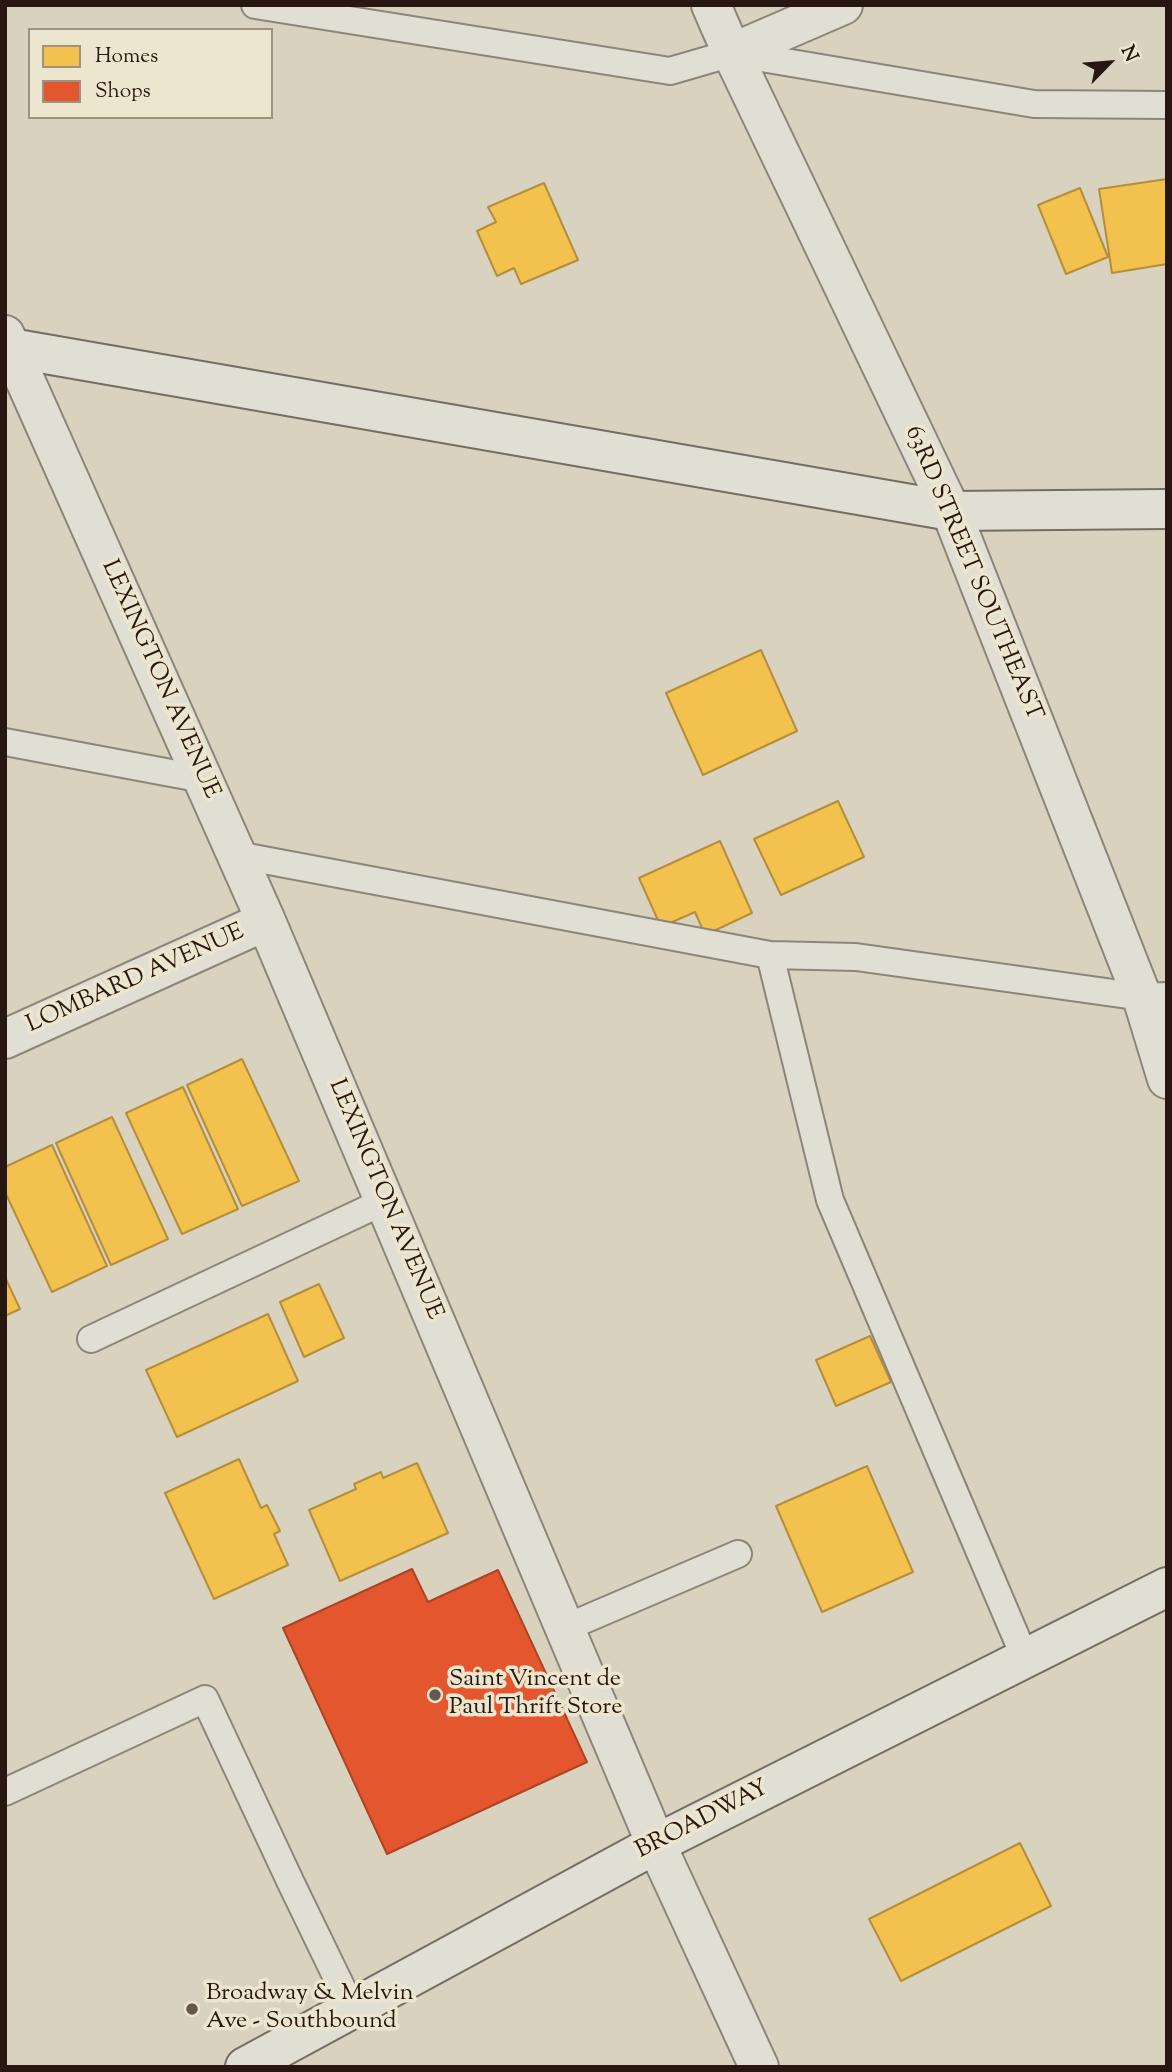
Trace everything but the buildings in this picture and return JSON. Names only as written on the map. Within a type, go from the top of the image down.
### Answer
[{"type":"street","name":"63RD STREET SOUTHEAST","points":[[711,5],[951,511],[1154,996],[1167,1079]]},
{"type":"street","points":[[732,54],[843,5]]},
{"type":"street","points":[[7,344],[951,511],[1167,509]]},
{"type":"street","name":"LEXINGTON AVENUE","points":[[7,344],[266,921],[656,1844],[759,2067]]},
{"type":"street","name":"LOMBARD AVENUE","points":[[5,1039],[266,921]]},
{"type":"street","name":"BROADWAY","points":[[245,2067],[656,1844],[1167,1587]]},
{"type":"lane","points":[[255,5],[670,71],[732,54],[1034,104],[1167,105]]},
{"type":"lane","points":[[5,742],[203,779]]},
{"type":"lane","points":[[237,855],[770,956],[856,957],[1154,996]]},
{"type":"lane","points":[[770,956],[830,1200],[1025,1658]]},
{"type":"lane","points":[[90,1339],[385,1201]]},
{"type":"lane","points":[[565,1628],[738,1554]]},
{"type":"lane","points":[[5,1792],[205,1699],[352,2009]]},
{"type":"place","name":"Saint Vincent de Paul Thrift Store","points":[[435,1695]]},
{"type":"place","name":"Broadway & Melvin Ave - Southbound","points":[[192,2009]]}]
